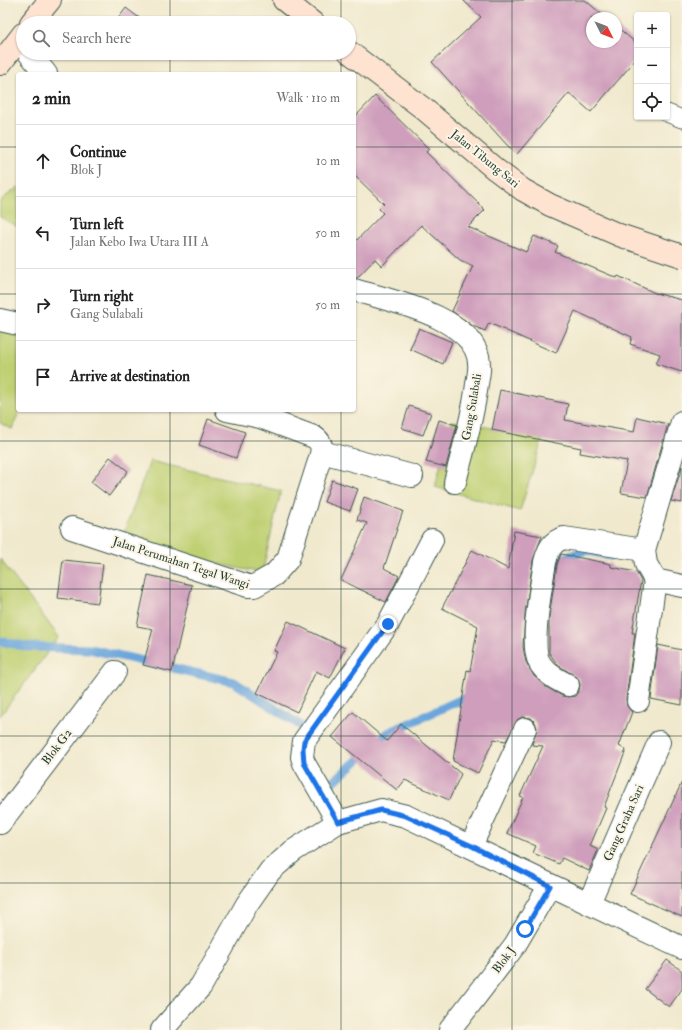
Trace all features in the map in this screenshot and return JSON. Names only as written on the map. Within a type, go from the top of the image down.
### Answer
[{"type":"street","points":[[40,16],[50,0]]},
{"type":"street","points":[[284,0],[304,16]]},
{"type":"street","points":[[0,64],[16,48]]},
{"type":"street","name":"Jalan Tibung Sari","points":[[356,57],[424,109],[495,169],[523,190],[550,205],[619,235],[682,256]]},
{"type":"street","points":[[38,60],[45,72]]},
{"type":"street","name":"Gang Sulabali","points":[[356,291],[430,314],[458,328],[468,338],[474,347],[480,362],[474,410],[455,482]]},
{"type":"street","points":[[0,320],[16,324]]},
{"type":"street","points":[[235,412],[260,418],[314,437],[320,441],[322,452],[412,476]]},
{"type":"street","points":[[638,701],[655,580],[646,564],[644,550],[682,422]]},
{"type":"street","name":"Jalan Perumahan Tegal Wangi","points":[[72,528],[248,586],[254,586],[274,575],[288,559],[322,452]]},
{"type":"street","points":[[568,685],[550,675],[540,664],[535,653],[535,639],[545,562],[549,550],[553,544],[564,538],[644,550]]},
{"type":"street","points":[[338,822],[304,763],[304,741],[388,624],[432,540]]},
{"type":"street","points":[[655,580],[682,586]]},
{"type":"street","name":"Blok G2","points":[[0,823],[115,672]]},
{"type":"street","points":[[472,846],[525,729]]},
{"type":"street","name":"Gang Graha Sari","points":[[589,903],[659,742]]},
{"type":"street","points":[[162,1030],[201,986],[247,904],[270,871],[293,850],[338,822],[381,810],[406,816],[472,846],[550,886],[682,948]]},
{"type":"street","name":"Blok J","points":[[450,1030],[515,945],[550,886]]},
{"type":"lane","points":[[670,114],[682,119]]},
{"type":"green space","points":[[16,189],[16,226],[0,217],[0,201]]},
{"type":"green space","points":[[0,315],[16,321],[16,412],[19,412],[12,429],[0,423]]},
{"type":"green space","points":[[452,421],[543,437],[520,511],[435,487]]},
{"type":"green space","points":[[150,461],[281,491],[262,573],[120,544]]},
{"type":"green space","points":[[0,559],[59,637],[0,716]]},
{"type":"building","points":[[463,0],[585,0],[599,12],[586,12],[586,48],[622,48],[622,31],[634,41],[634,62],[591,112],[569,93],[517,154],[507,145],[432,62],[481,17]]},
{"type":"building","points":[[126,8],[137,16],[120,16]]},
{"type":"building","points":[[375,96],[429,149],[426,152],[485,210],[468,227],[526,252],[534,236],[558,246],[555,252],[617,278],[618,276],[655,293],[682,300],[682,372],[656,364],[660,354],[630,344],[632,337],[575,311],[556,353],[489,323],[485,331],[473,326],[452,311],[473,266],[460,260],[421,225],[382,266],[375,259],[356,278],[356,241],[383,213],[379,209],[384,204],[356,177],[356,116]]},
{"type":"building","points":[[419,328],[452,342],[443,364],[410,349]]},
{"type":"building","points":[[500,390],[568,404],[565,420],[634,432],[637,417],[668,424],[647,497],[621,493],[627,461],[580,453],[581,448],[492,430]]},
{"type":"building","points":[[409,406],[431,413],[423,435],[402,428]]},
{"type":"building","points":[[208,419],[245,432],[236,458],[199,445]]},
{"type":"building","points":[[439,420],[457,425],[446,467],[426,462]]},
{"type":"building","points":[[110,457],[128,471],[109,496],[91,482]]},
{"type":"building","points":[[682,466],[682,503],[671,501]]},
{"type":"building","points":[[332,480],[358,489],[350,511],[324,502]]},
{"type":"building","points":[[364,497],[403,511],[384,568],[399,576],[386,602],[341,580],[367,523],[357,520]]},
{"type":"building","points":[[514,531],[542,536],[533,560],[525,614],[523,647],[526,662],[534,676],[546,687],[562,696],[575,696],[579,691],[580,685],[578,678],[558,665],[549,653],[549,617],[557,565],[561,554],[611,564],[611,567],[636,572],[641,581],[632,633],[635,633],[626,699],[627,706],[632,712],[619,746],[626,750],[604,807],[606,808],[590,846],[598,850],[589,871],[562,858],[559,864],[533,853],[536,846],[507,833],[523,797],[520,796],[543,746],[532,745],[537,728],[535,722],[531,718],[523,717],[518,719],[506,741],[494,739],[478,773],[453,761],[467,670],[470,671],[478,626],[442,608],[472,550],[508,569]]},
{"type":"building","points":[[63,560],[103,564],[98,603],[58,598]]},
{"type":"building","points":[[148,575],[192,585],[172,672],[143,665],[153,629],[137,626]]},
{"type":"building","points":[[288,621],[345,648],[330,678],[316,671],[297,712],[257,693],[277,652],[274,651]]},
{"type":"building","points":[[658,645],[682,650],[682,705],[651,699]]},
{"type":"building","points":[[353,712],[387,741],[401,724],[461,774],[449,800],[405,780],[397,790],[332,737]]},
{"type":"building","points":[[682,782],[682,917],[630,894]]},
{"type":"building","points":[[667,960],[682,971],[682,989],[669,1007],[645,989]]},
{"type":"waterway","points":[[549,595],[560,560],[586,550],[611,556]]},
{"type":"waterway","points":[[0,641],[29,647],[90,649],[234,682],[306,729],[307,734]]},
{"type":"waterway","points":[[316,778],[333,782],[388,733],[473,694]]},
{"type":"route","points":[[388,624],[304,741],[302,757],[304,763],[338,822],[381,810],[406,816],[472,846],[550,886],[525,929]]}]
